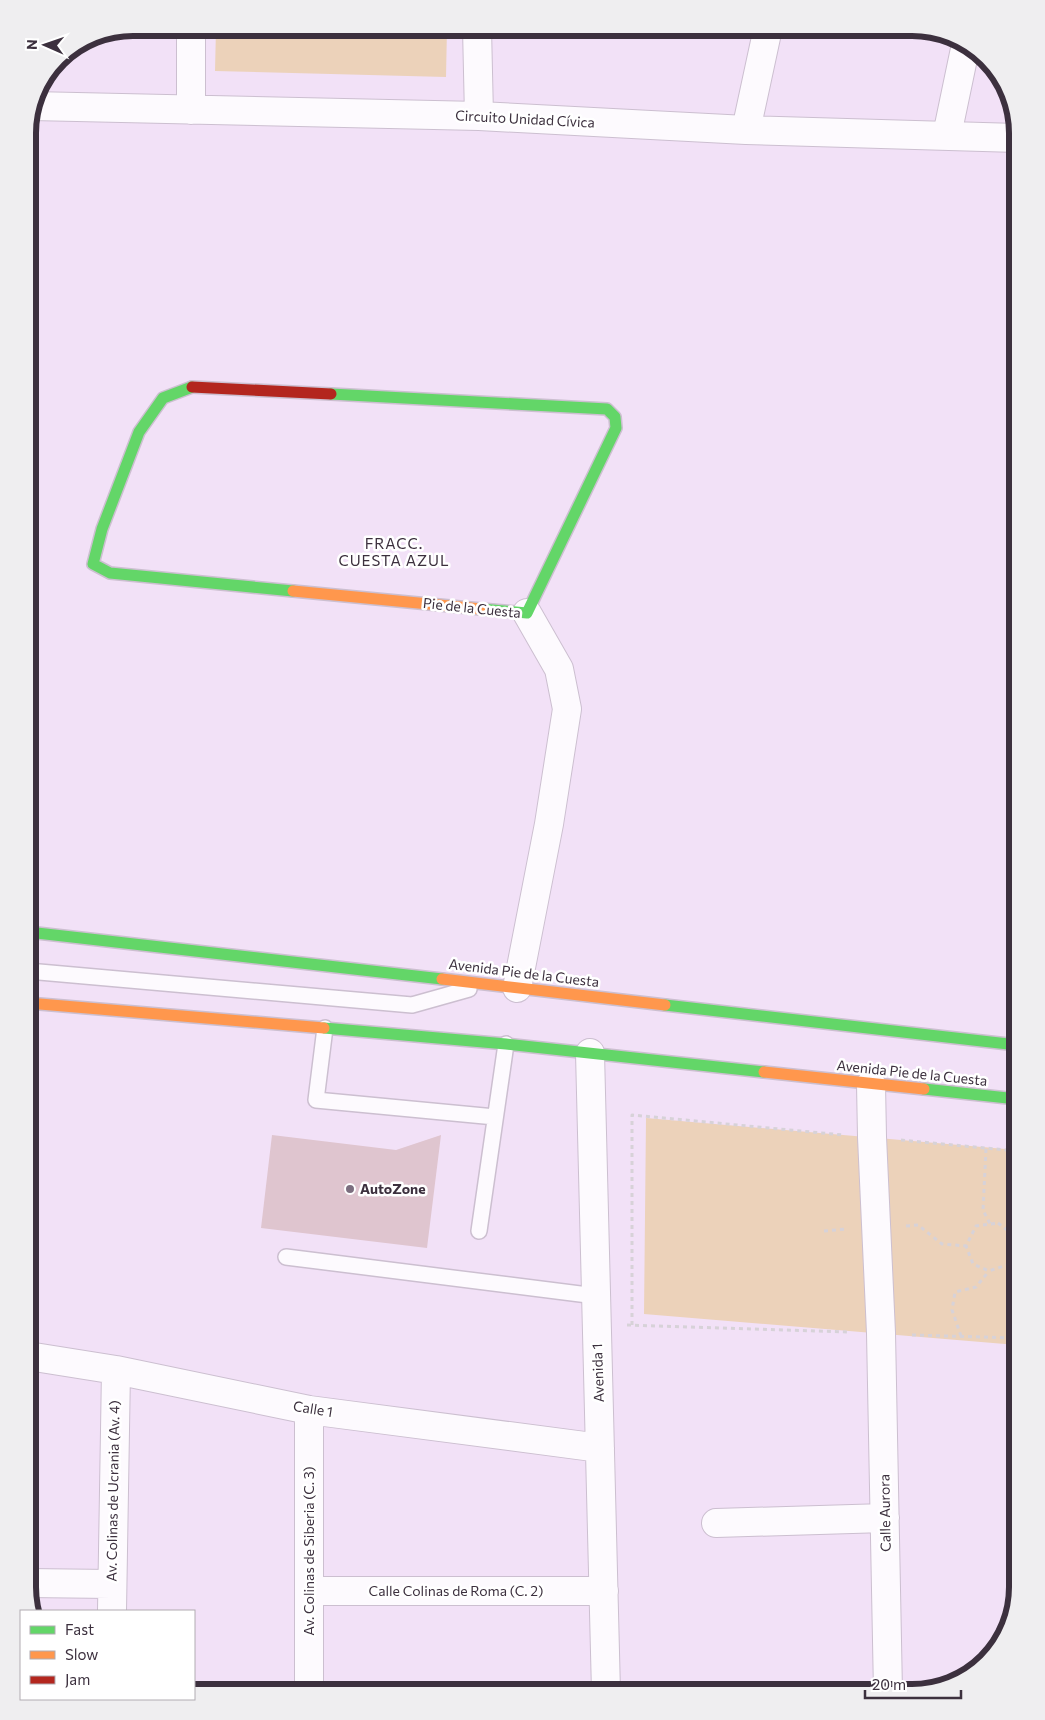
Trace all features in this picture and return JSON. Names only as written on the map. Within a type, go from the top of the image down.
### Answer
[{"type":"main road","name":"Pie de la Cuesta","points":[[192,387],[607,409],[615,417],[616,428],[528,613],[110,573],[93,564],[102,529],[139,432],[163,398],[192,387]]},
{"type":"main road","name":"Avenida Pie de la Cuesta","points":[[36,933],[1009,1044]]},
{"type":"main road","name":"Avenida Pie de la Cuesta","points":[[36,1004],[506,1044],[1009,1098]]},
{"type":"street","points":[[191,36],[191,110]]},
{"type":"street","points":[[477,36],[479,116]]},
{"type":"street","points":[[746,130],[766,36]]},
{"type":"street","points":[[946,135],[964,52]]},
{"type":"street","name":"Circuito Unidad Cívica","points":[[41,106],[479,116],[746,130],[1009,138]]},
{"type":"street","name":"Pie de la Cuesta","points":[[516,988],[549,824],[567,709],[559,669],[528,613]]},
{"type":"street","name":"Avenida 1","points":[[590,1053],[606,1684]]},
{"type":"street","name":"Calle Aurora","points":[[871,1084],[881,1334],[888,1684]]},
{"type":"street","name":"Calle 1","points":[[36,1357],[116,1370],[309,1410],[600,1448]]},
{"type":"street","name":"Av. Colinas de Ucrania (Av. 4)","points":[[112,1610],[116,1370]]},
{"type":"street","name":"Av. Colinas de Siberia (C. 3)","points":[[309,1410],[309,1684]]},
{"type":"street","points":[[716,1523],[885,1518]]},
{"type":"street","points":[[36,1583],[112,1584]]},
{"type":"street","name":"Calle Colinas de Roma (C. 2)","points":[[309,1590],[604,1591]]},
{"type":"lane","points":[[36,972],[412,1005],[487,984]]},
{"type":"lane","points":[[325,1028],[316,1100],[495,1117]]},
{"type":"lane","points":[[479,1231],[506,1044]]},
{"type":"lane","points":[[286,1257],[596,1296]]},
{"type":"path","points":[[632,1325],[632,1115],[1009,1150]]},
{"type":"path","points":[[986,1149],[983,1210],[990,1224]]},
{"type":"path","points":[[989,1271],[974,1264],[966,1246],[976,1226],[998,1223],[1009,1231]]},
{"type":"path","points":[[961,1336],[952,1310],[955,1292],[976,1287],[989,1271],[1007,1265],[1009,1262]]},
{"type":"path","points":[[596,1324],[1009,1338]]},
{"type":"shaded area","points":[[216,36],[447,36],[446,77],[215,71]]},
{"type":"shaded area","points":[[646,1118],[1009,1149],[1009,1344],[644,1314]]},
{"type":"building","name":"AutoZone","points":[[272,1135],[396,1150],[441,1135],[427,1248],[261,1228]]},
{"type":"traffic: fast","points":[[192,387],[163,398],[139,432],[102,529],[93,564],[110,573],[293,591]]},
{"type":"traffic: fast","points":[[331,394],[607,409],[615,417],[616,428],[527,613],[481,609]]},
{"type":"traffic: fast","points":[[36,933],[442,979]]},
{"type":"traffic: fast","points":[[665,1005],[1009,1044]]},
{"type":"traffic: fast","points":[[324,1028],[506,1044],[764,1072]]},
{"type":"traffic: fast","points":[[924,1089],[1009,1098]]},
{"type":"traffic: slow","points":[[293,591],[481,609]]},
{"type":"traffic: slow","points":[[442,979],[665,1005]]},
{"type":"traffic: slow","points":[[36,1004],[324,1028]]},
{"type":"traffic: slow","points":[[764,1072],[924,1089]]},
{"type":"traffic: jam","points":[[192,387],[331,394]]},
{"type":"place","name":"AutoZone","points":[[350,1189]]},
{"type":"district","name":"FRACC. CUESTA AZUL","points":[[394,552]]}]
